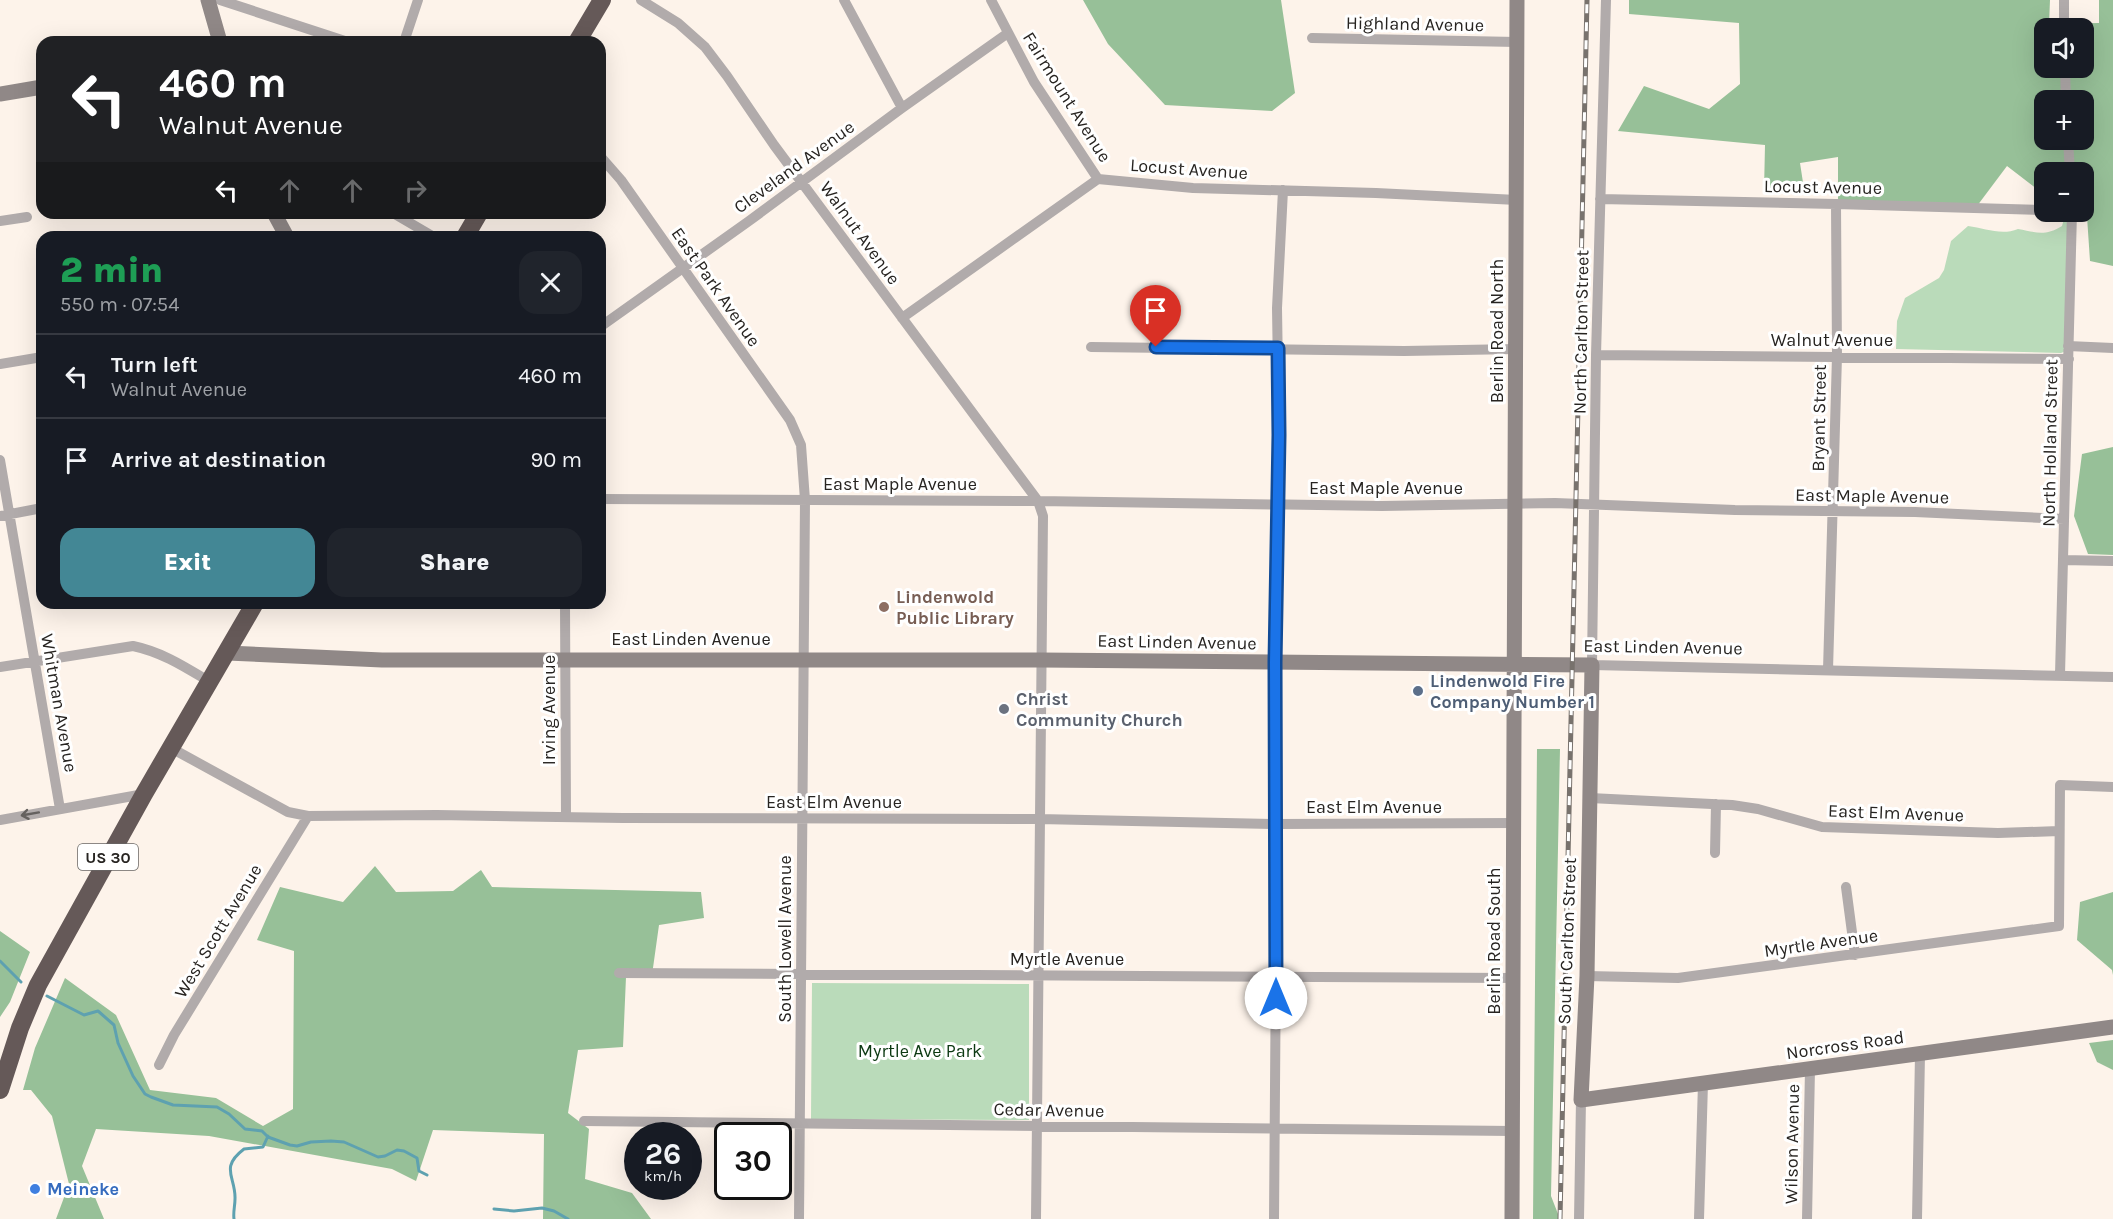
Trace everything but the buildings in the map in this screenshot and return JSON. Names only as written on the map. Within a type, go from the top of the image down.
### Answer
[{"type":"highway","points":[[581,36],[602,0]]},
{"type":"highway","name":"US 30","points":[[0,1090],[30,1003],[70,924],[252,609]]},
{"type":"street","points":[[208,0],[218,36]]},
{"type":"street","points":[[220,0],[330,36]]},
{"type":"street","points":[[406,36],[418,0]]},
{"type":"street","name":"Walnut Avenue","points":[[640,0],[678,23],[705,47],[1038,501]]},
{"type":"street","points":[[844,0],[902,108]]},
{"type":"street","name":"Fairmount Avenue","points":[[991,0],[1034,82],[1098,179]]},
{"type":"street","name":"Berlin Road North","points":[[1515,663],[1517,0]]},
{"type":"street","name":"North Carlton Street","points":[[1592,665],[1596,355],[1606,0]]},
{"type":"street","points":[[2064,0],[2064,18]]},
{"type":"street","name":"Cleveland Avenue","points":[[606,323],[1008,33]]},
{"type":"street","name":"Highland Avenue","points":[[1311,38],[1517,42]]},
{"type":"street","points":[[0,94],[36,88]]},
{"type":"street","name":"East Park Avenue","points":[[606,163],[621,180],[790,420],[800,440]]},
{"type":"street","points":[[902,318],[1098,179]]},
{"type":"street","name":"Locust Avenue","points":[[1098,179],[1193,188],[1517,200]]},
{"type":"street","points":[[1274,1219],[1277,824],[1275,662],[1279,435],[1277,308],[1283,190]]},
{"type":"street","name":"Locust Avenue","points":[[1600,199],[2034,210]]},
{"type":"street","name":"Bryant Street","points":[[1828,670],[1837,356],[1836,204]]},
{"type":"street","points":[[0,222],[27,217]]},
{"type":"street","points":[[403,219],[424,231]]},
{"type":"street","name":"North Holland Street","points":[[2060,675],[2072,222]]},
{"type":"street","points":[[2068,346],[2113,348]]},
{"type":"street","points":[[1091,347],[1404,351],[1517,349]]},
{"type":"street","name":"Walnut Avenue","points":[[1596,355],[2068,359]]},
{"type":"street","points":[[0,364],[36,358]]},
{"type":"street","name":"South Lowell Avenue","points":[[799,1219],[805,500],[800,440]]},
{"type":"street","name":"Whitman Avenue","points":[[0,460],[5,515],[34,660],[60,809]]},
{"type":"street","name":"East Maple Avenue","points":[[606,499],[1038,501],[1382,506],[1595,504],[1735,510],[1915,512],[2064,519]]},
{"type":"street","points":[[1036,1219],[1043,516],[1038,501]]},
{"type":"street","points":[[5,515],[36,509]]},
{"type":"street","points":[[2063,560],[2113,561]]},
{"type":"street","name":"Irving Avenue","points":[[565,609],[566,817]]},
{"type":"street","points":[[0,667],[133,646],[152,650],[210,682]]},
{"type":"street","name":"East Linden Avenue","points":[[227,653],[382,660],[566,658],[1515,663],[2113,677]]},
{"type":"street","name":"Berlin Road South","points":[[1512,1219],[1515,663]]},
{"type":"street","name":"South Carlton Street","points":[[1579,1219],[1581,1100],[1587,976],[1592,665]]},
{"type":"street","name":"East Elm Avenue","points":[[171,748],[288,812],[308,816],[1039,819],[1277,824],[1514,823]]},
{"type":"street","points":[[2059,831],[2060,785],[2113,787]]},
{"type":"street","points":[[0,820],[144,794]]},
{"type":"street","name":"East Elm Avenue","points":[[1590,798],[1716,804],[1758,809],[1822,827],[1998,833],[2059,831]]},
{"type":"street","points":[[1715,853],[1716,804]]},
{"type":"street","name":"West Scott Avenue","points":[[159,1065],[174,1035],[308,816]]},
{"type":"street","name":"Myrtle Avenue","points":[[1587,976],[1678,978],[2058,926],[2059,831]]},
{"type":"street","points":[[1846,887],[1855,955]]},
{"type":"street","name":"Myrtle Avenue","points":[[619,973],[1514,978]]},
{"type":"street","name":"Norcross Road","points":[[1581,1100],[2113,1027]]},
{"type":"street","points":[[1917,1219],[1920,1054]]},
{"type":"street","name":"Wilson Avenue","points":[[1807,1219],[1810,1069]]},
{"type":"street","points":[[1699,1219],[1703,1083]]},
{"type":"street","name":"Cedar Avenue","points":[[584,1121],[1513,1131]]},
{"type":"green space","points":[[1083,0],[1281,0],[1295,93],[1272,111],[1165,105],[1108,44]]},
{"type":"green space","points":[[1629,0],[2050,0],[2049,18],[2034,18],[2034,78],[2094,78],[2094,23],[2099,23],[2099,0],[2113,0],[2113,266],[2090,261],[2087,222],[2094,222],[2094,162],[2034,162],[2034,187],[2007,166],[1977,206],[1838,203],[1838,157],[1800,163],[1804,189],[1764,191],[1765,145],[1618,131],[1644,86],[1709,109],[1740,84],[1739,23],[1629,14]]},
{"type":"green space","points":[[2063,222],[2069,222],[2066,351],[2061,353],[1896,349],[1897,321],[1905,298],[1939,278],[1944,270],[1951,241],[1968,226],[1999,232],[2018,229],[2045,233],[2062,226]]},
{"type":"green space","points":[[2113,447],[2113,555],[2088,554],[2074,516],[2082,454]]},
{"type":"green space","points":[[1537,749],[1560,749],[1551,1196],[1560,1219],[1533,1219]]},
{"type":"green space","points":[[375,866],[396,892],[453,891],[481,870],[492,887],[701,892],[704,918],[659,925],[652,975],[626,977],[623,1047],[578,1050],[568,1113],[589,1129],[585,1179],[624,1191],[624,1200],[637,1200],[651,1219],[543,1219],[544,1134],[433,1130],[416,1181],[392,1169],[209,1136],[96,1129],[82,1166],[104,1219],[56,1219],[69,1184],[52,1116],[31,1090],[23,1090],[35,1048],[65,978],[116,1015],[150,1090],[216,1098],[263,1126],[293,1109],[294,951],[257,940],[280,887],[343,902]]},
{"type":"green space","points":[[2113,892],[2113,975],[2112,970],[2077,940],[2080,902]]},
{"type":"green space","points":[[0,931],[30,952],[10,1002],[0,1017]]},
{"type":"green space","name":"Myrtle Ave Park","points":[[812,983],[1029,984],[1029,1120],[811,1119]]},
{"type":"green space","points":[[2113,1040],[2113,1070],[2097,1062],[2089,1043]]},
{"type":"waterway","points":[[0,961],[21,982]]},
{"type":"waterway","points":[[47,996],[84,1015],[98,1011],[114,1025],[118,1043],[133,1076],[145,1094],[151,1097],[173,1105],[217,1107],[229,1114],[245,1129],[262,1131],[268,1137],[290,1145],[297,1146],[311,1142],[344,1142],[378,1157],[397,1150],[404,1151],[417,1158],[419,1171],[427,1175]]},
{"type":"waterway","points":[[234,1219],[235,1191],[230,1173],[232,1162],[244,1149],[263,1147],[268,1136]]},
{"type":"waterway","points":[[494,1209],[514,1211],[542,1208],[554,1211],[568,1219]]},
{"type":"railway","points":[[1560,1219],[1587,0]]},
{"type":"place","name":"Lindenwold Public Library","points":[[884,607]]},
{"type":"place","name":"Lindenwold Fire Company Number 1","points":[[1418,691]]},
{"type":"place","name":"Christ Community Church","points":[[1004,709]]},
{"type":"place","name":"Meineke","points":[[35,1189]]},
{"type":"route","points":[[1156,347],[1278,348],[1279,435],[1275,662],[1276,998]]}]
